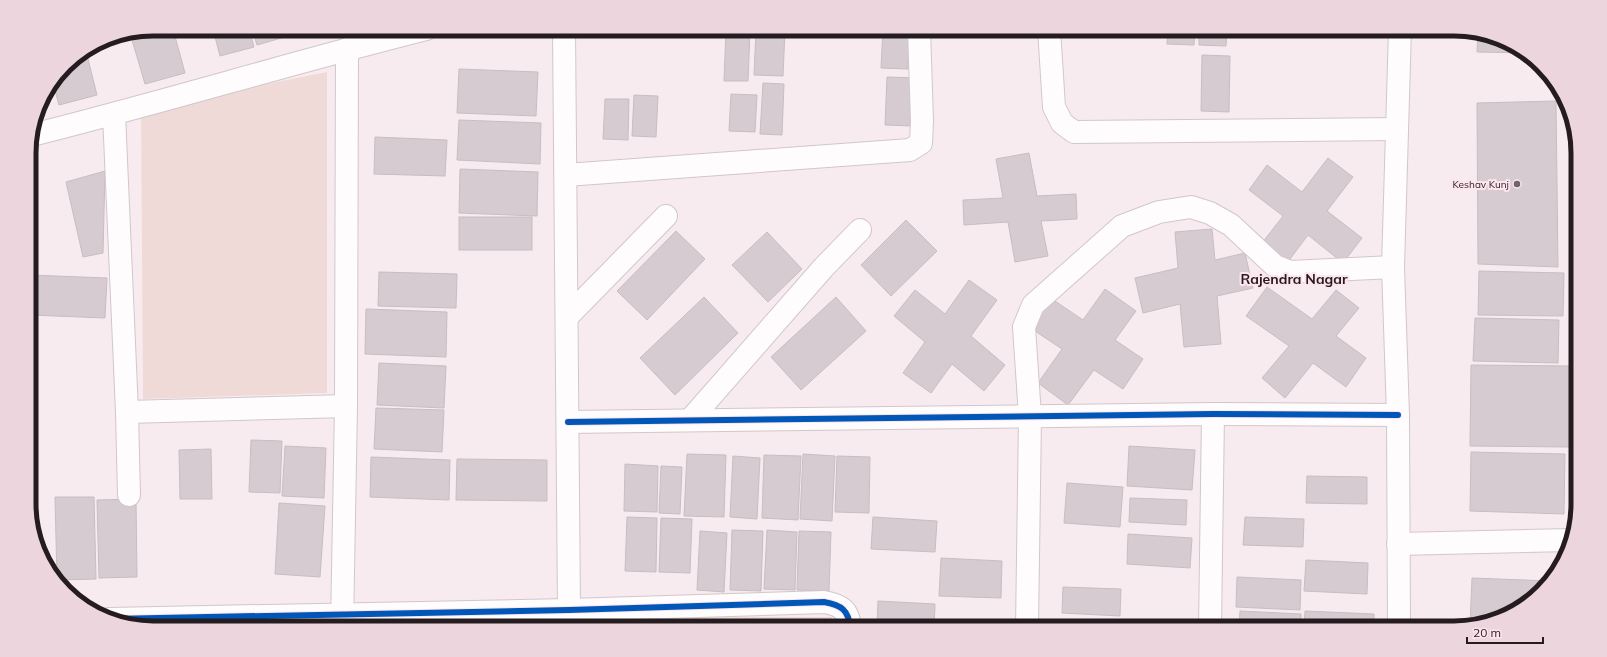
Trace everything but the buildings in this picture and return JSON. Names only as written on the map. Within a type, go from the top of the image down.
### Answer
[{"type":"street","points":[[38,133],[398,36]]},
{"type":"street","points":[[564,36],[568,316],[569,610]]},
{"type":"street","points":[[566,175],[910,150],[920,143],[922,121],[920,36]]},
{"type":"street","points":[[1049,36],[1054,107],[1062,122],[1074,132],[1397,129]]},
{"type":"street","points":[[1399,621],[1398,415],[1393,267],[1400,36]]},
{"type":"street","points":[[342,621],[346,406],[347,49]]},
{"type":"street","points":[[114,114],[127,412],[128,495]]},
{"type":"street","points":[[1027,621],[1030,416],[1024,327],[1033,305],[1122,226],[1159,212],[1191,207],[1210,213],[1231,225],[1275,266],[1290,272],[1393,267]]},
{"type":"street","points":[[568,316],[666,216]]},
{"type":"street","points":[[690,420],[824,267],[860,230]]},
{"type":"street","points":[[127,412],[346,406]]},
{"type":"street","points":[[568,422],[1213,414],[1398,415]]},
{"type":"street","points":[[1210,621],[1213,414]]},
{"type":"street","points":[[1398,544],[1565,540]]},
{"type":"street","points":[[139,620],[342,621],[569,610],[824,602],[837,604],[845,611],[850,621]]},
{"type":"shaded area","points":[[327,72],[327,393],[143,399],[141,109]]},
{"type":"shaded area","points":[[364,617],[832,617],[832,621],[364,621]]},
{"type":"cycle path","points":[[568,422],[1213,414],[1398,415]]},
{"type":"cycle path","points":[[131,619],[569,610],[824,602],[843,609],[849,621]]},
{"type":"place","name":"Keshav Kunj","points":[[1517,184]]},
{"type":"district","name":"Rajendra Nagar","points":[[1294,279]]}]
